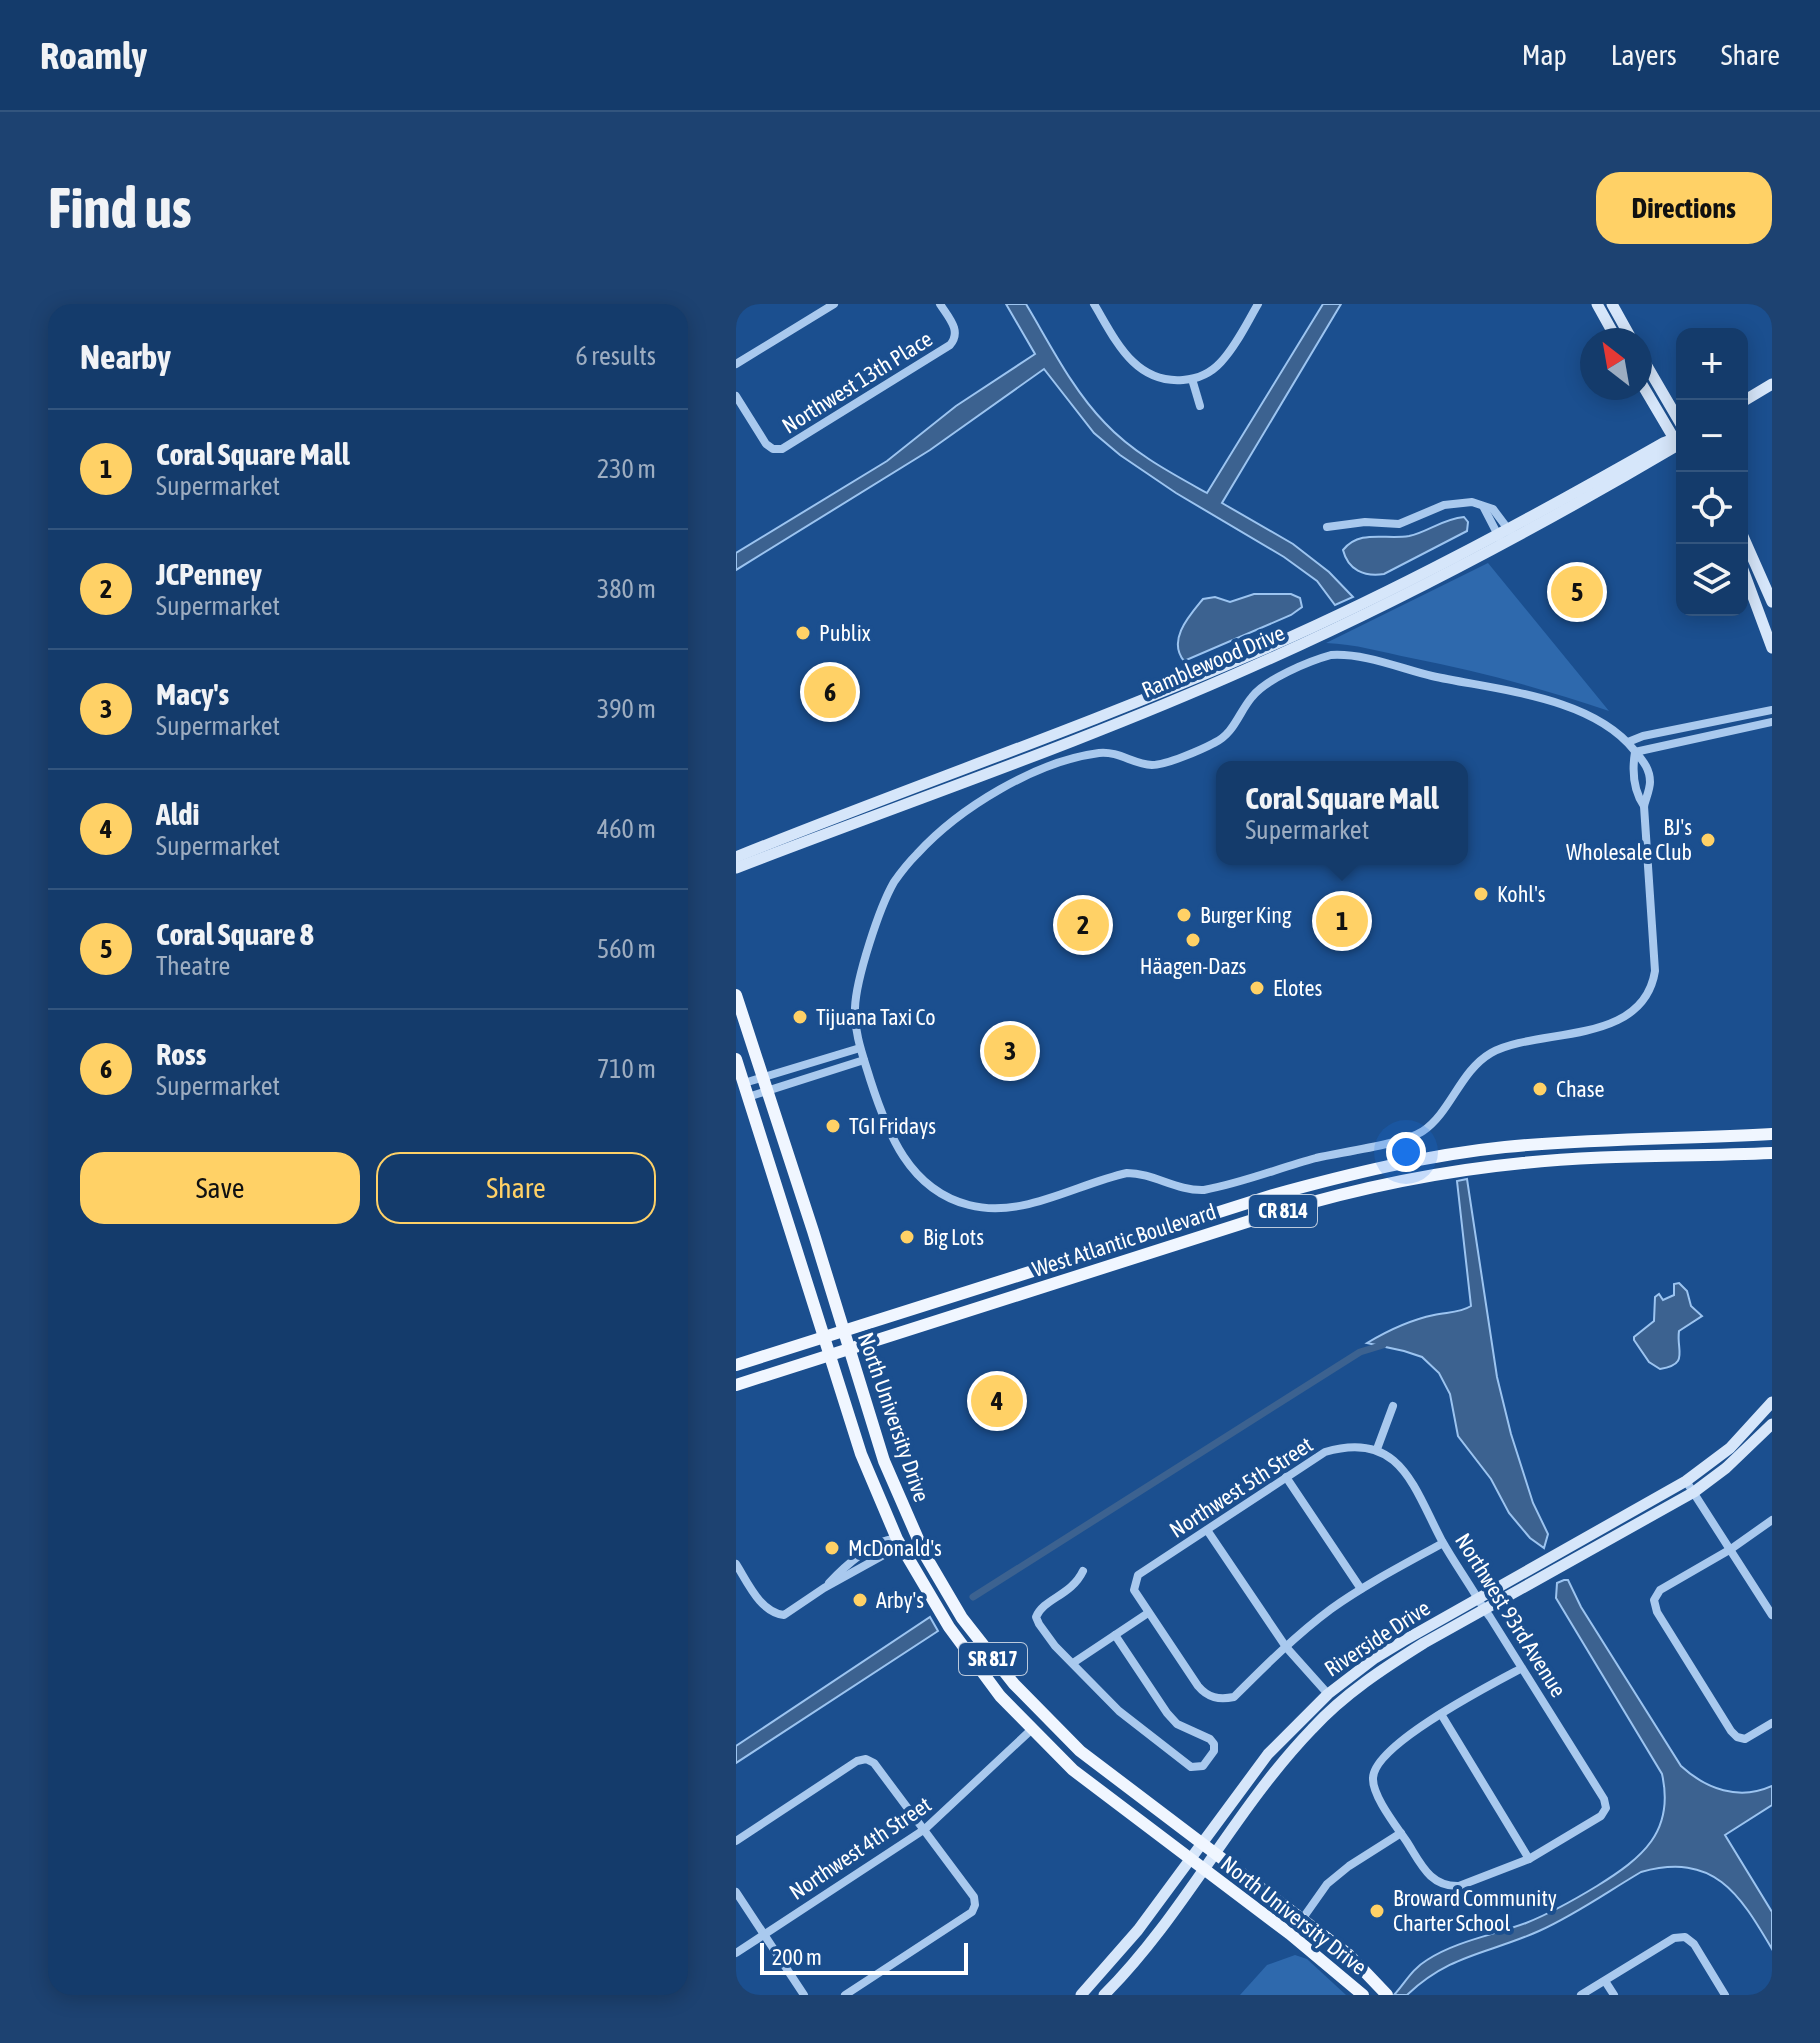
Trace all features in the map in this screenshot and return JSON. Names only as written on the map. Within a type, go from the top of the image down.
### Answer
[{"type":"main road","name":"North University Drive","points":[[736,995],[884,1461],[911,1527],[962,1618],[991,1656],[1066,1739],[1303,1918],[1348,1954],[1387,1995]]},
{"type":"main road","name":"North University Drive","points":[[736,1059],[861,1454],[898,1542],[934,1604],[976,1666],[1031,1730],[1073,1770],[1334,1969],[1363,1995]]},
{"type":"main road","name":"West Atlantic Boulevard","points":[[736,1365],[1273,1195],[1349,1175],[1468,1152],[1596,1140],[1772,1134]]},
{"type":"main road","name":"West Atlantic Boulevard","points":[[736,1385],[1305,1204],[1472,1170],[1555,1161],[1772,1153]]},
{"type":"main road","points":[[881,1507],[896,1520],[911,1527]]},
{"type":"main road","points":[[898,1542],[908,1541],[925,1555]]},
{"type":"main road","points":[[1031,1730],[1040,1728],[1066,1739]]},
{"type":"street","points":[[736,364],[834,304]]},
{"type":"street","name":"Northwest 13th Place","points":[[736,396],[766,444],[773,449],[782,449],[950,345],[956,338],[956,329],[940,304]]},
{"type":"street","points":[[1094,304],[1124,354],[1134,364],[1160,379],[1192,379],[1215,368],[1224,359],[1258,304]]},
{"type":"street","points":[[1597,304],[1610,328]]},
{"type":"street","points":[[1612,304],[1625,328]]},
{"type":"street","points":[[1652,375],[1676,416]]},
{"type":"street","points":[[1192,379],[1200,406]]},
{"type":"street","points":[[1745,400],[1772,384]]},
{"type":"street","points":[[1652,400],[1676,437]]},
{"type":"street","name":"Ramblewood Drive","points":[[736,857],[1162,693],[1341,620],[1500,541],[1676,444]]},
{"type":"street","points":[[1327,527],[1365,522],[1399,524],[1444,505],[1472,502],[1493,509],[1512,534]]},
{"type":"street","points":[[1484,508],[1500,541]]},
{"type":"street","points":[[1746,544],[1772,602]]},
{"type":"street","points":[[1748,583],[1772,648]]},
{"type":"street","name":"Ramblewood Drive","points":[[736,868],[1167,703],[1341,620]]},
{"type":"street","points":[[1349,655],[1433,676],[1490,685],[1553,702],[1607,726],[1628,742],[1635,752],[1646,764],[1650,781],[1644,806],[1655,971],[1647,994],[1632,1010],[1600,1027],[1493,1052],[1475,1066],[1435,1120],[1416,1135],[1313,1159],[1204,1190],[1190,1191],[1143,1175],[1127,1173],[1016,1207],[981,1207],[941,1194],[913,1171],[886,1125],[860,1048],[855,1005],[860,978],[884,905],[900,874],[938,833],[997,791],[1054,766],[1100,753],[1118,754],[1152,765],[1214,743],[1234,725],[1254,694],[1275,680],[1320,658],[1349,655]]},
{"type":"street","points":[[1628,742],[1643,736],[1772,710]]},
{"type":"street","points":[[1635,752],[1772,722]]},
{"type":"street","points":[[1635,752],[1634,781],[1644,806]]},
{"type":"street","points":[[744,1083],[860,1048]]},
{"type":"street","points":[[748,1097],[864,1060]]},
{"type":"street","name":"Riverside Drive","points":[[1081,1995],[1128,1942],[1191,1861],[1268,1754],[1328,1694],[1375,1658],[1686,1481],[1730,1448],[1772,1402]]},
{"type":"street","points":[[1377,1449],[1393,1406]]},
{"type":"street","name":"Riverside Drive","points":[[1104,1995],[1205,1871],[1291,1752],[1339,1703],[1391,1663],[1694,1492],[1726,1468],[1772,1424]]},
{"type":"street","name":"Northwest 5th Street","points":[[1148,1613],[1134,1590],[1138,1575],[1325,1452],[1358,1446],[1377,1449]]},
{"type":"street","name":"Northwest 93rd Avenue","points":[[1377,1449],[1391,1457],[1412,1481],[1443,1543],[1604,1799],[1606,1808],[1601,1816],[1529,1859]]},
{"type":"street","points":[[1286,1477],[1361,1589]]},
{"type":"street","points":[[1686,1481],[1772,1615]]},
{"type":"street","points":[[1772,1520],[1731,1549],[1660,1590],[1654,1600],[1657,1612],[1737,1737],[1745,1739],[1772,1723]]},
{"type":"street","points":[[1207,1530],[1286,1647],[1328,1694]]},
{"type":"street","points":[[736,1564],[763,1606],[773,1614],[784,1615],[824,1588],[859,1556],[887,1539],[898,1542]]},
{"type":"street","points":[[1073,1663],[1148,1613],[1205,1694],[1215,1698],[1234,1697],[1331,1609],[1443,1543]]},
{"type":"street","points":[[1083,1571],[1076,1585],[1039,1610],[1036,1617],[1055,1646],[1119,1711],[1191,1767],[1203,1766],[1214,1751],[1214,1744],[1210,1739],[1177,1724],[1167,1713],[1115,1635]]},
{"type":"street","points":[[1441,1714],[1529,1859],[1459,1886],[1438,1883],[1429,1876],[1375,1791],[1374,1770],[1392,1749],[1441,1714],[1522,1668]]},
{"type":"street","name":"Northwest 4th Street","points":[[736,1953],[925,1829],[1031,1730]]},
{"type":"street","points":[[736,1841],[857,1761],[866,1759],[874,1763],[974,1897],[972,1912],[845,1995]]},
{"type":"street","points":[[1303,1918],[1327,1884],[1401,1833]]},
{"type":"street","points":[[736,1892],[804,1995]]},
{"type":"street","points":[[1581,1995],[1674,1938],[1685,1937],[1694,1944],[1725,1995]]},
{"type":"street","points":[[1605,1981],[1614,1995]]},
{"type":"shaded area","points":[[1006,304],[1026,304],[1072,381],[1116,434],[1153,462],[1207,493],[1323,304],[1341,304],[1222,503],[1293,544],[1329,572],[1353,597],[1335,605],[1317,581],[1284,557],[1176,493],[1120,455],[1094,433],[1044,369],[930,450],[736,570],[736,553],[887,461],[956,406],[1035,354]]},
{"type":"shaded area","points":[[1464,517],[1468,522],[1467,531],[1384,574],[1358,571],[1345,557],[1343,550],[1365,537],[1409,536]]},
{"type":"shaded area","points":[[1488,563],[1609,711],[1461,669],[1326,643]]},
{"type":"shaded area","points":[[1254,594],[1291,594],[1300,598],[1302,607],[1291,615],[1184,661],[1179,653],[1179,637],[1186,621],[1203,599],[1215,597],[1230,602]]},
{"type":"shaded area","points":[[1467,1179],[1497,1377],[1533,1503],[1548,1534],[1544,1548],[1530,1538],[1509,1513],[1491,1479],[1458,1436],[1450,1394],[1439,1373],[1422,1357],[1367,1343],[1416,1320],[1471,1306],[1457,1181]]},
{"type":"shaded area","points":[[1679,1283],[1687,1291],[1691,1306],[1702,1316],[1679,1331],[1678,1360],[1660,1369],[1649,1362],[1634,1337],[1654,1321],[1655,1297],[1659,1294],[1663,1300],[1674,1295],[1674,1284]]},
{"type":"shaded area","points":[[1568,1580],[1581,1607],[1681,1766],[1701,1781],[1724,1790],[1747,1792],[1772,1786],[1772,1805],[1725,1835],[1772,1912],[1772,1949],[1748,1911],[1722,1882],[1688,1868],[1666,1867],[1641,1872],[1552,1925],[1454,1963],[1423,1981],[1407,1995],[1394,1995],[1417,1968],[1438,1953],[1535,1919],[1597,1886],[1641,1854],[1659,1828],[1665,1794],[1662,1774],[1556,1598],[1557,1583]]},
{"type":"shaded area","points":[[930,1617],[938,1631],[736,1763],[736,1746]]},
{"type":"shaded area","points":[[1295,1955],[1307,1959],[1346,1995],[1240,1995],[1267,1965]]},
{"type":"waterway","points":[[973,1597],[1360,1352],[1383,1345]]},
{"type":"place","name":"Coral Square 8","points":[[1577,592]]},
{"type":"place","name":"Publix","points":[[803,633]]},
{"type":"place","name":"Ross","points":[[830,692]]},
{"type":"place","name":"BJ's Wholesale Club","points":[[1708,840]]},
{"type":"place","name":"Kohl's","points":[[1481,894]]},
{"type":"place","name":"Burger King","points":[[1184,915]]},
{"type":"place","name":"Coral Square Mall","points":[[1342,921]]},
{"type":"place","name":"JCPenney","points":[[1083,925]]},
{"type":"place","name":"Häagen-Dazs","points":[[1193,940]]},
{"type":"place","name":"Elotes","points":[[1257,988]]},
{"type":"place","name":"Tijuana Taxi Co","points":[[800,1017]]},
{"type":"place","name":"Macy's","points":[[1010,1051]]},
{"type":"place","name":"Chase","points":[[1540,1089]]},
{"type":"place","name":"TGI Fridays","points":[[833,1126]]},
{"type":"place","name":"Big Lots","points":[[907,1237]]},
{"type":"place","name":"Aldi","points":[[997,1401]]},
{"type":"place","name":"McDonald's","points":[[832,1548]]},
{"type":"place","name":"Arby's","points":[[860,1600]]},
{"type":"place","name":"Broward Community Charter School","points":[[1377,1911]]}]
